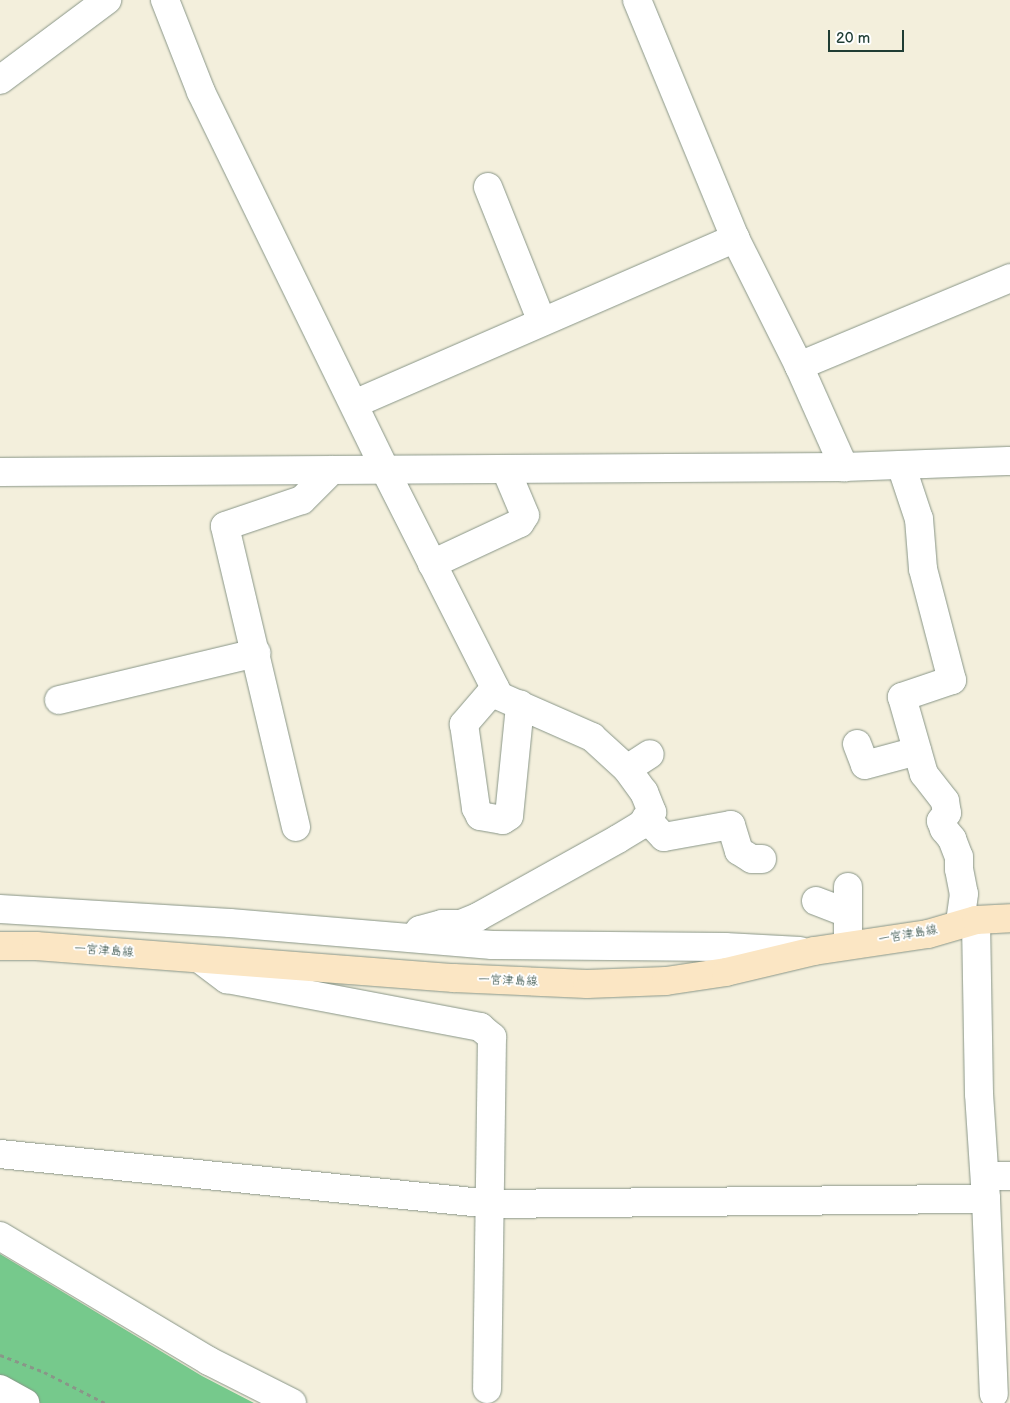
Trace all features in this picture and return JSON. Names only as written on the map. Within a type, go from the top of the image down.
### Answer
[{"type":"main road","name":"一宮津島線","points":[[0,946],[36,946],[454,978],[586,984],[666,981],[726,972],[814,951],[928,934],[968,922],[1010,918]]},
{"type":"street","points":[[0,80],[107,0]]},
{"type":"street","points":[[165,0],[201,92],[385,470],[499,696],[592,737],[627,769],[644,792],[652,812],[641,825],[618,839],[478,917],[461,924],[442,924],[420,930],[414,938]]},
{"type":"street","points":[[637,0],[735,238],[799,366],[844,467]]},
{"type":"street","points":[[488,187],[542,322]]},
{"type":"street","points":[[354,404],[735,238]]},
{"type":"street","points":[[799,366],[1010,278]]},
{"type":"street","points":[[0,472],[844,467],[1010,461]]},
{"type":"street","points":[[902,465],[919,519],[923,569],[952,680],[902,697],[924,774],[945,801],[947,813],[941,821],[944,829],[952,839],[959,857],[959,870],[968,922],[979,1094],[994,1184],[994,1394]]},
{"type":"street","points":[[296,827],[225,526],[302,500],[332,470]]},
{"type":"street","points":[[432,564],[520,523],[525,515],[506,470]]},
{"type":"street","points":[[59,700],[256,653]]},
{"type":"street","points":[[495,688],[454,725],[476,808],[480,816],[503,820],[509,816],[520,705]]},
{"type":"street","points":[[858,744],[864,765],[917,751]]},
{"type":"street","points":[[627,769],[650,754]]},
{"type":"street","points":[[646,818],[664,837],[731,825],[739,851],[752,859],[762,859]]},
{"type":"street","points":[[816,901],[848,900],[848,945]]},
{"type":"street","points":[[0,909],[230,923],[502,946],[725,947],[814,951]]},
{"type":"street","points":[[200,958],[227,980],[480,1027],[492,1037],[487,1389]]},
{"type":"street","points":[[0,1154],[489,1204],[994,1184]]},
{"type":"street","points":[[0,1236],[209,1361],[292,1403]]},
{"type":"street","points":[[0,1390],[25,1403]]},
{"type":"path","points":[[0,1355],[44,1372],[104,1403]]},
{"type":"green space","points":[[0,1254],[202,1376],[254,1403],[0,1403]]}]
